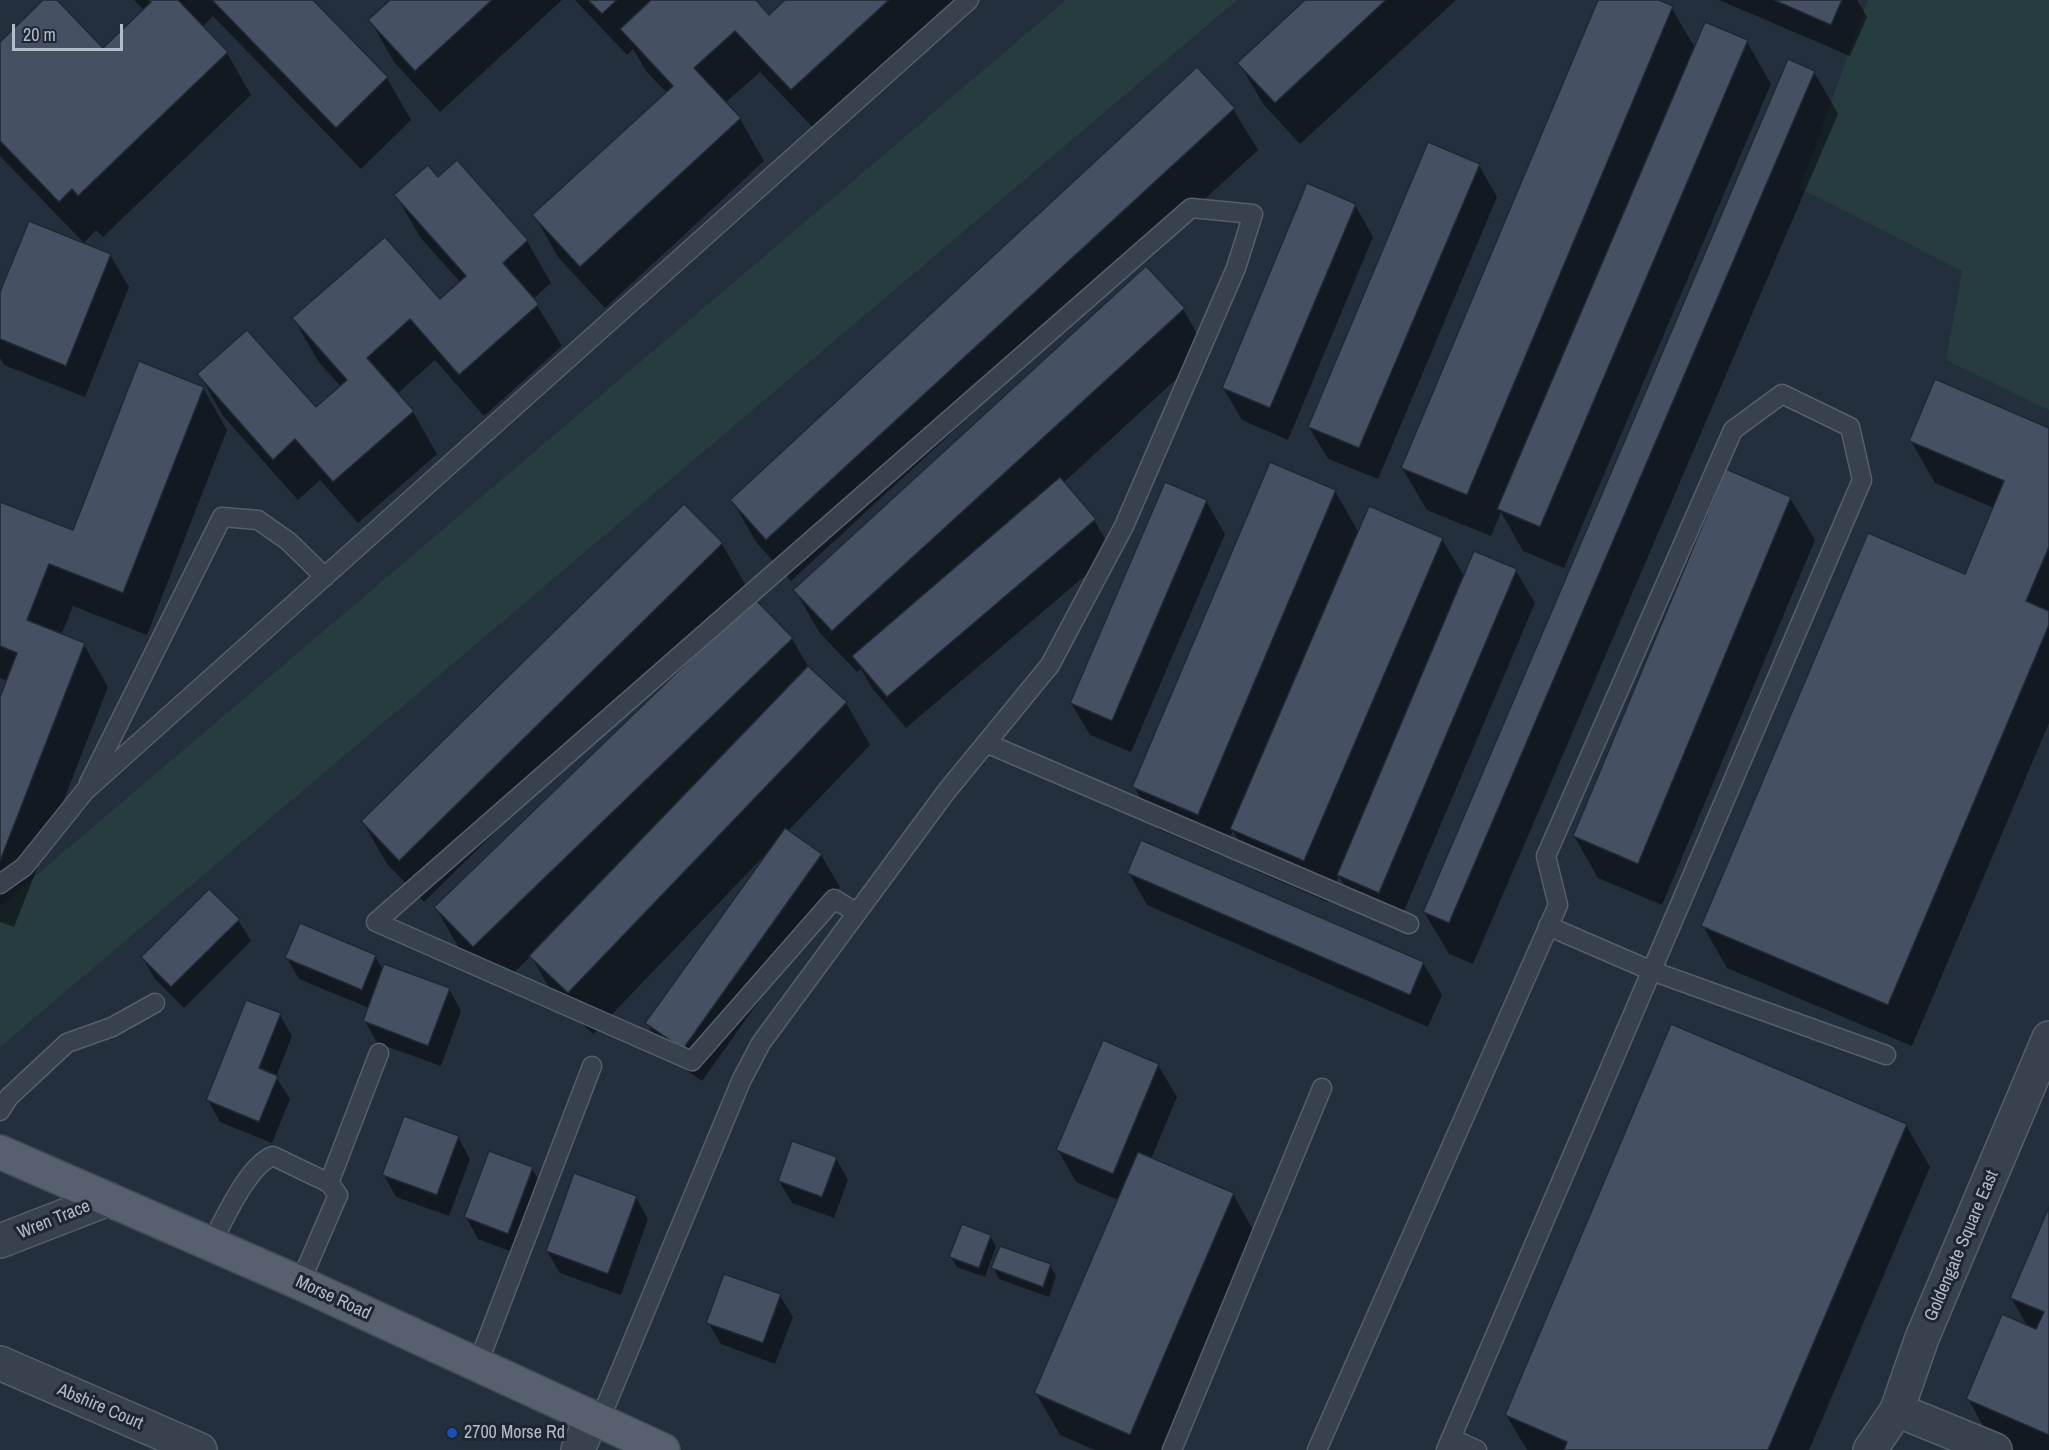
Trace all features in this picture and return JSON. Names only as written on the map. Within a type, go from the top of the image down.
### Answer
[{"type":"main road","name":"Morse Road","points":[[0,1152],[300,1283],[595,1421],[663,1450]]},
{"type":"street","name":"Goldengate Square East","points":[[1870,1450],[1898,1410],[1922,1338],[2049,1038]]},
{"type":"street","name":"Wren Trace","points":[[0,1241],[108,1199]]},
{"type":"street","name":"Abshire Court","points":[[0,1363],[200,1450]]},
{"type":"street","points":[[1898,1410],[1977,1446]]},
{"type":"street","points":[[578,1450],[595,1421]]},
{"type":"lane","points":[[0,884],[24,867],[85,791],[969,0]]},
{"type":"lane","points":[[595,1421],[741,1081],[760,1043],[857,913],[946,792],[1050,665],[1124,526],[1236,268],[1253,214],[1191,208],[376,922],[692,1061],[834,899],[857,913]]},
{"type":"lane","points":[[1317,1450],[1558,905],[1546,856],[1733,430],[1782,394],[1850,427],[1862,480],[1449,1444],[1477,1450]]},
{"type":"lane","points":[[85,791],[222,517],[258,520],[288,541],[325,577]]},
{"type":"lane","points":[[986,744],[1408,924]]},
{"type":"lane","points":[[1548,926],[1652,971],[1886,1055]]},
{"type":"lane","points":[[0,1111],[9,1097],[66,1043],[112,1027],[155,1003]]},
{"type":"lane","points":[[329,1183],[379,1053]]},
{"type":"lane","points":[[477,1366],[592,1066]]},
{"type":"lane","points":[[1172,1450],[1322,1088]]},
{"type":"lane","points":[[211,1244],[236,1198],[262,1160],[273,1156],[329,1183],[338,1195],[300,1283]]},
{"type":"green space","points":[[1066,0],[1237,0],[0,1047],[0,906]]},
{"type":"green space","points":[[1868,0],[2049,0],[2049,410],[1946,360],[1962,271],[1800,188]]},
{"type":"building","points":[[43,0],[57,0],[103,48],[151,2],[149,0],[178,0],[228,52],[78,196],[72,189],[59,202],[0,141],[0,42]]},
{"type":"building","points":[[212,0],[313,0],[388,77],[336,128]]},
{"type":"building","points":[[390,0],[492,0],[415,71],[368,20]]},
{"type":"building","points":[[588,0],[617,0],[602,14]]},
{"type":"building","points":[[651,0],[756,0],[769,15],[785,0],[889,0],[791,90],[735,31],[694,68],[741,118],[580,267],[532,215],[673,86],[620,29]]},
{"type":"building","points":[[1305,0],[1386,0],[1275,103],[1237,63]]},
{"type":"building","points":[[1598,0],[1659,0],[1673,6],[1467,495],[1401,468]]},
{"type":"building","points":[[1774,0],[1842,0],[1831,25]]},
{"type":"building","points":[[1705,22],[1748,40],[1540,527],[1497,509]]},
{"type":"building","points":[[1788,59],[1815,71],[1449,923],[1423,912]]},
{"type":"building","points":[[1197,67],[1235,108],[766,540],[730,500]]},
{"type":"building","points":[[1428,142],[1480,164],[1359,448],[1308,427]]},
{"type":"building","points":[[457,160],[528,240],[503,263],[539,304],[459,375],[410,319],[367,358],[414,411],[333,482],[295,439],[273,460],[197,374],[247,330],[316,407],[347,380],[292,318],[385,237],[440,299],[466,276],[394,195],[428,165],[438,177]]},
{"type":"building","points":[[1307,183],[1356,204],[1270,408],[1222,388]]},
{"type":"building","points":[[29,221],[111,254],[66,366],[0,339],[0,292]]},
{"type":"building","points":[[1146,266],[1185,308],[832,631],[793,590]]},
{"type":"building","points":[[139,361],[204,387],[123,593],[49,564],[27,620],[85,643],[0,861],[0,697],[17,653],[0,646],[0,502],[73,530]]},
{"type":"building","points":[[1935,379],[2049,428],[2049,547],[2026,601],[2049,611],[2049,625],[1888,1005],[1701,926],[1868,533],[1965,574],[2004,481],[1909,441]]},
{"type":"building","points":[[1270,462],[1336,490],[1198,815],[1132,787]]},
{"type":"building","points":[[1726,469],[1791,497],[1638,864],[1573,836]]},
{"type":"building","points":[[1060,477],[1096,519],[887,697],[852,656]]},
{"type":"building","points":[[1165,482],[1207,500],[1112,721],[1070,703]]},
{"type":"building","points":[[684,504],[723,543],[399,861],[361,821]]},
{"type":"building","points":[[1369,506],[1443,538],[1304,861],[1230,829]]},
{"type":"building","points":[[1474,551],[1517,569],[1379,893],[1337,875]]},
{"type":"building","points":[[754,598],[793,638],[473,947],[434,907]]},
{"type":"building","points":[[808,666],[847,702],[568,993],[529,956]]},
{"type":"building","points":[[785,828],[822,854],[683,1049],[645,1023]]},
{"type":"building","points":[[1141,840],[1424,962],[1410,995],[1127,873]]},
{"type":"building","points":[[209,889],[240,919],[171,987],[141,957]]},
{"type":"building","points":[[300,923],[376,955],[362,990],[285,958]]},
{"type":"building","points":[[384,964],[450,988],[428,1046],[363,1021]]},
{"type":"building","points":[[246,1000],[281,1013],[259,1068],[278,1076],[259,1122],[206,1100]]},
{"type":"building","points":[[1671,1024],[1907,1124],[1768,1450],[1564,1450],[1567,1442],[1505,1415]]},
{"type":"building","points":[[1103,1040],[1159,1064],[1113,1174],[1056,1150]]},
{"type":"building","points":[[404,1116],[459,1136],[437,1195],[382,1175]]},
{"type":"building","points":[[792,1141],[837,1157],[822,1197],[778,1181]]},
{"type":"building","points":[[489,1151],[533,1167],[508,1234],[464,1217]]},
{"type":"building","points":[[1138,1152],[1234,1193],[1130,1435],[1034,1393]]},
{"type":"building","points":[[574,1173],[637,1196],[608,1274],[546,1251]]},
{"type":"building","points":[[2049,1207],[2049,1435],[1966,1399],[2002,1314],[2036,1329],[2044,1312],[2010,1298]]},
{"type":"building","points":[[962,1224],[991,1235],[979,1268],[949,1257]]},
{"type":"building","points":[[1000,1246],[1051,1264],[1043,1287],[991,1268]]},
{"type":"building","points":[[724,1274],[781,1294],[763,1343],[706,1323]]},
{"type":"place","name":"2700 Morse Rd","points":[[452,1433]]}]
